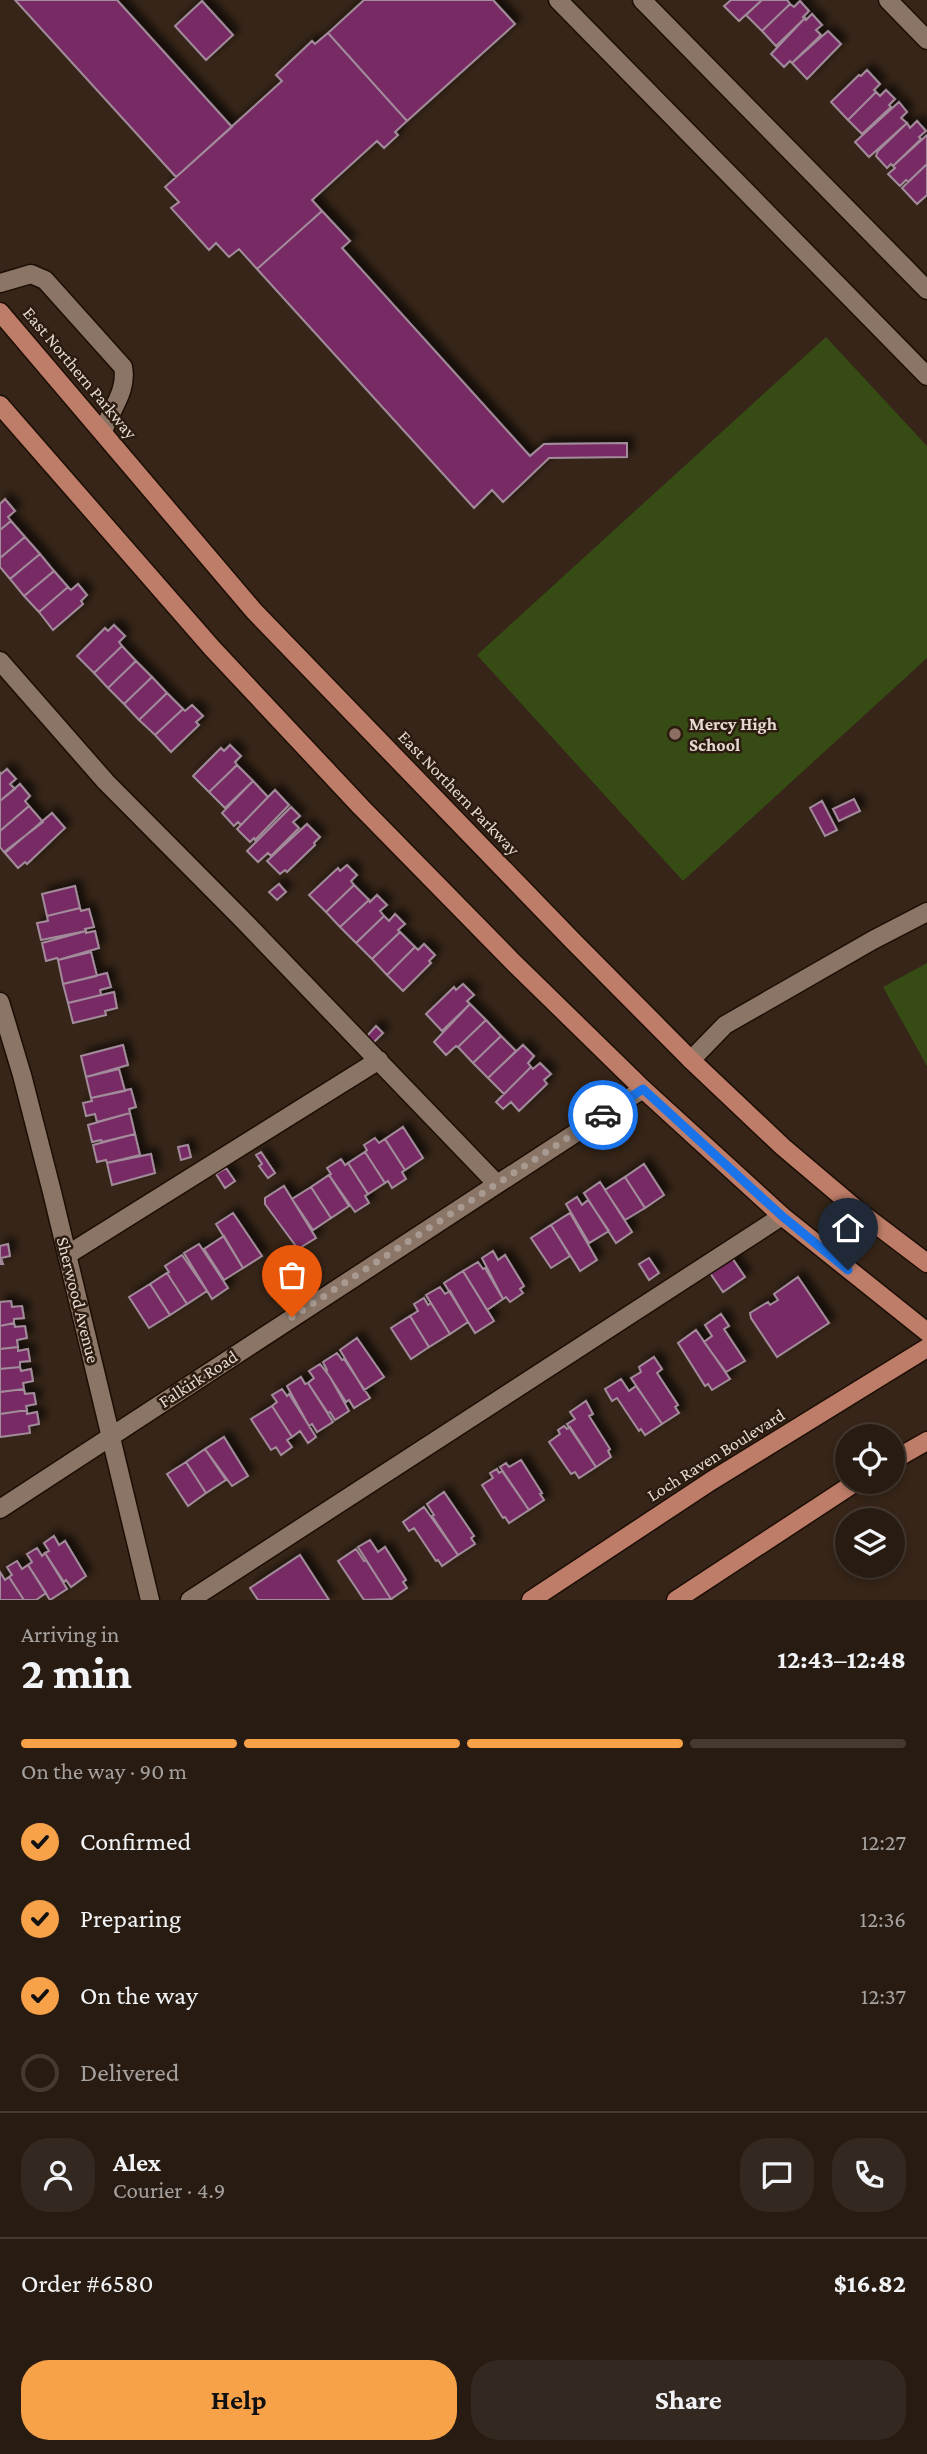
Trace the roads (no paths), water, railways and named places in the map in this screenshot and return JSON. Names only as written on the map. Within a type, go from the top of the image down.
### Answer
[{"type":"main road","name":"East Northern Parkway","points":[[0,312],[254,611],[691,1060],[783,1147],[861,1213],[927,1263]]},
{"type":"main road","points":[[0,405],[212,648],[352,797],[643,1089],[782,1216],[927,1332]]},
{"type":"main road","name":"Loch Raven Boulevard","points":[[531,1600],[711,1481],[927,1348]]},
{"type":"main road","points":[[905,1454],[927,1441]]},
{"type":"main road","points":[[688,1597],[838,1494]]},
{"type":"street","points":[[558,0],[927,376]]},
{"type":"street","points":[[642,0],[927,290]]},
{"type":"street","points":[[888,0],[927,40]]},
{"type":"street","points":[[0,283],[31,274],[45,280],[123,367],[125,376],[122,393],[109,414],[103,432]]},
{"type":"street","points":[[0,661],[106,782],[497,1184]]},
{"type":"street","points":[[691,1060],[724,1025],[927,912]]},
{"type":"street","name":"Sherwood Avenue","points":[[0,1002],[22,1075],[150,1600]]},
{"type":"street","points":[[67,1255],[379,1060]]},
{"type":"street","name":"Falkirk Road","points":[[0,1509],[643,1089]]},
{"type":"street","points":[[190,1600],[782,1216]]},
{"type":"place","name":"Mercy High School","points":[[675,734]]}]
